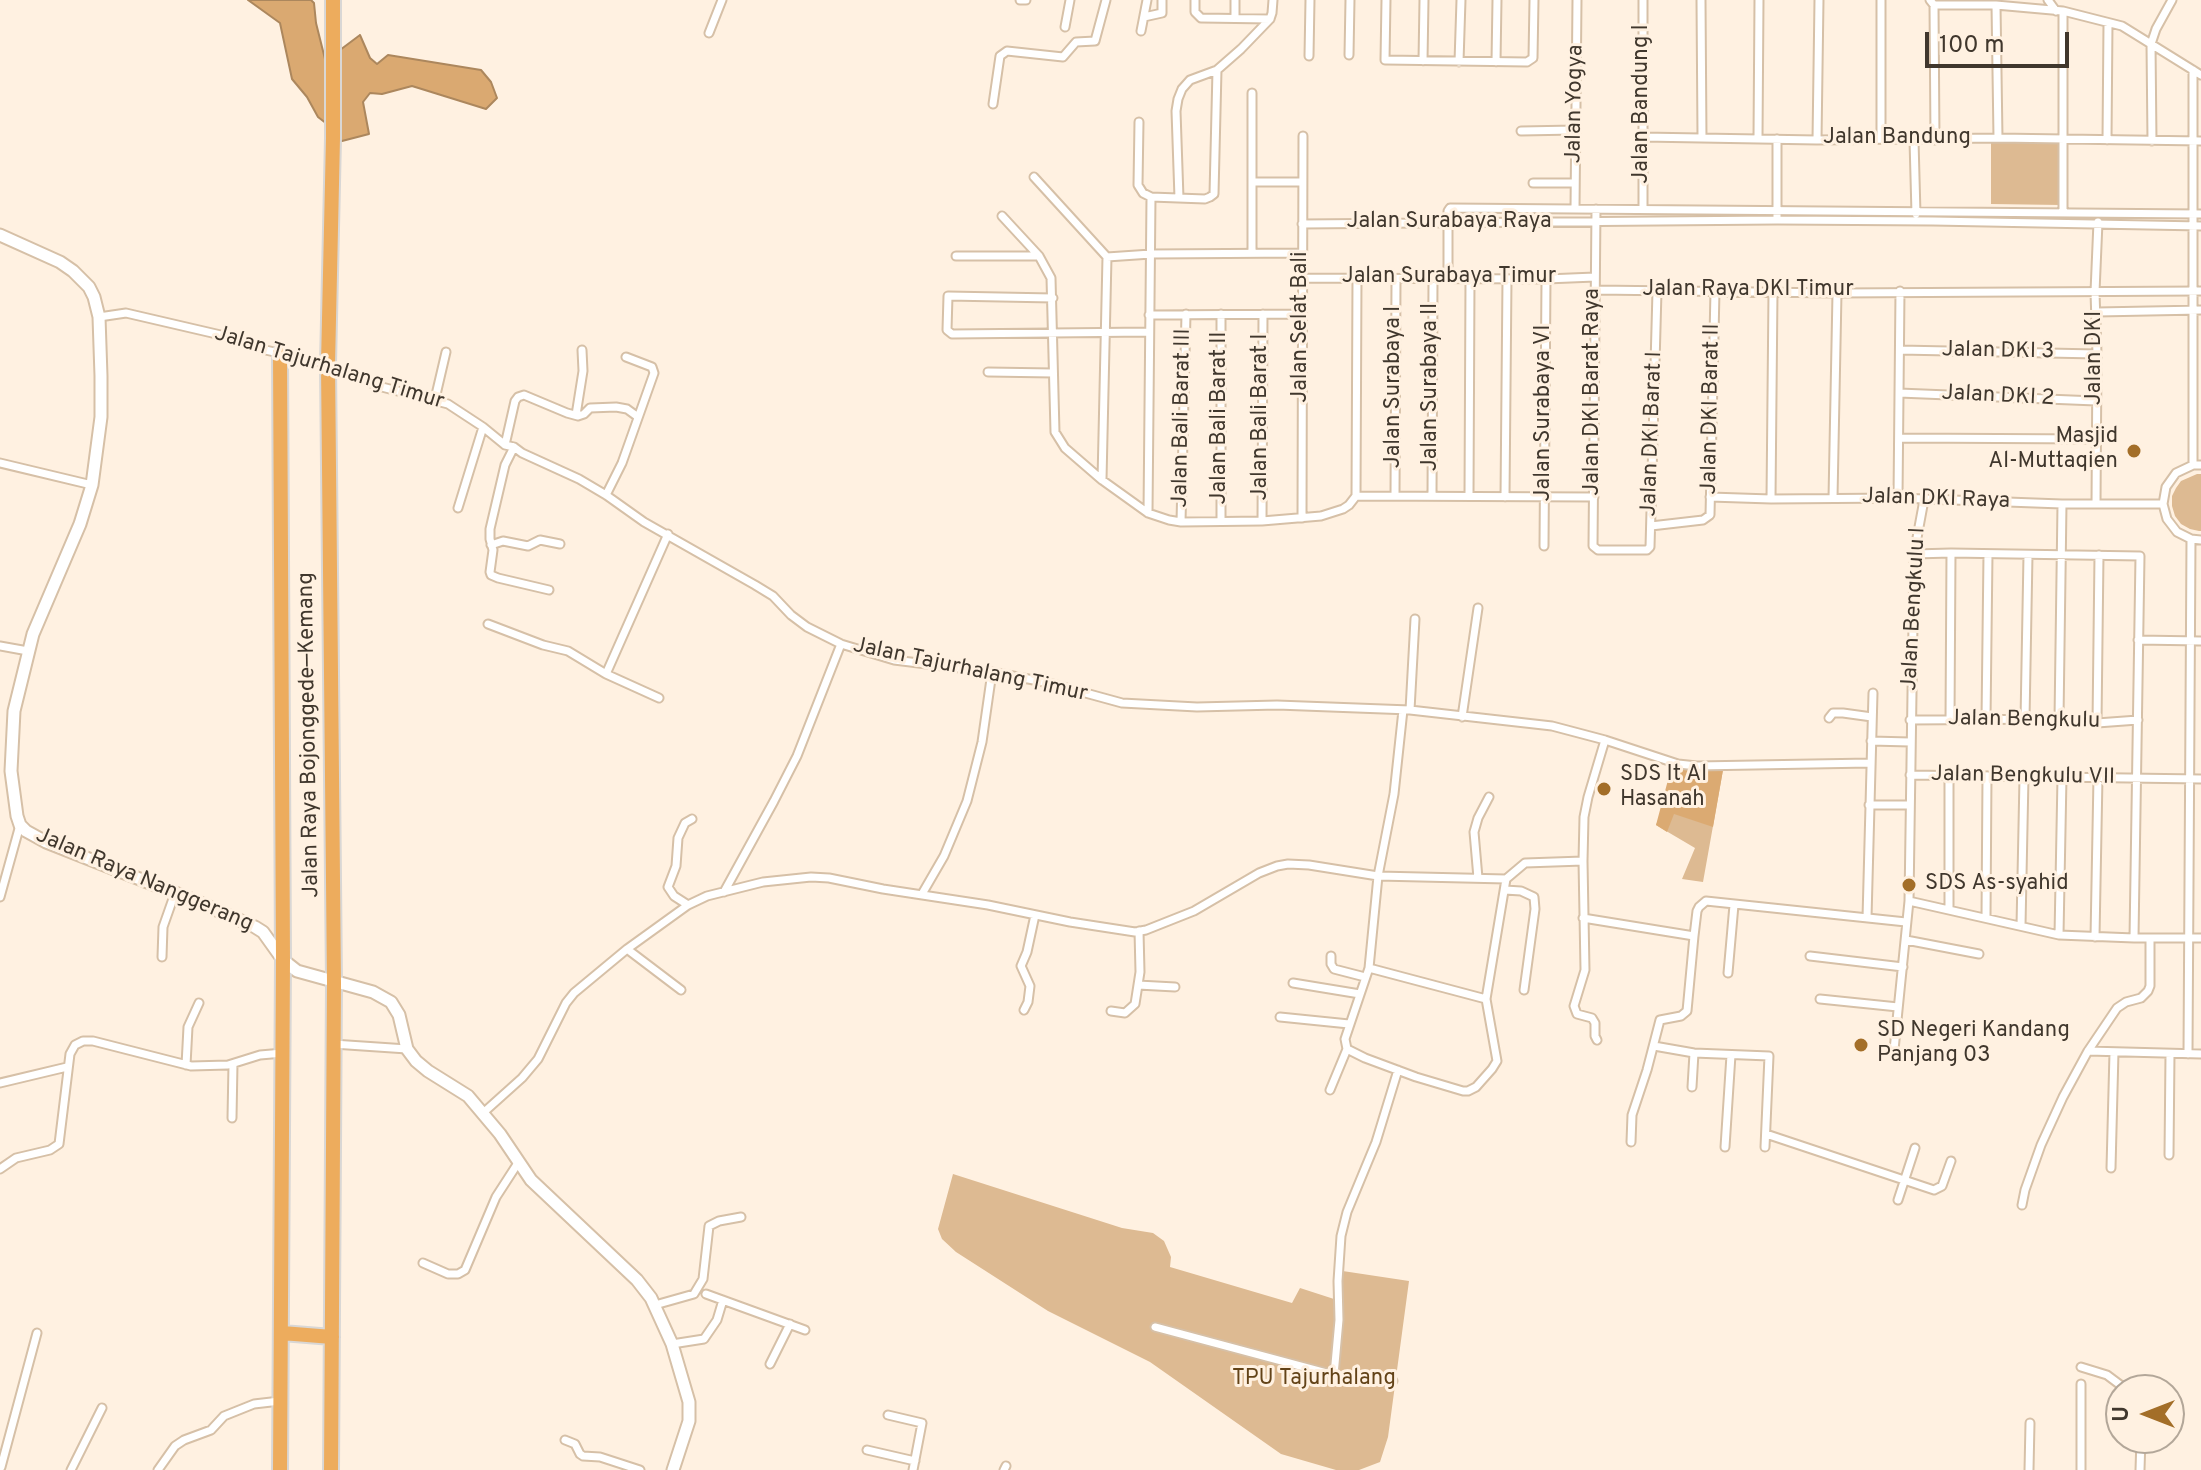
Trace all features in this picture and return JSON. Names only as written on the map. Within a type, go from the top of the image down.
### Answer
[{"type":"highway","name":"Jalan Raya Bojonggede—Kemang","points":[[331,1470],[334,983],[328,364],[333,0]]},
{"type":"highway","name":"Jalan Raya Bojonggede—Kemang","points":[[280,353],[283,960],[280,1470]]},
{"type":"highway","points":[[282,1333],[332,1337]]},
{"type":"street","points":[[709,33],[722,0]]},
{"type":"street","points":[[1065,27],[1070,0]]},
{"type":"street","points":[[993,104],[1000,56],[1007,51],[1063,57],[1076,42],[1095,41],[1106,0]]},
{"type":"street","points":[[1141,31],[1147,0]]},
{"type":"street","points":[[1144,17],[1162,13],[1162,0]]},
{"type":"street","points":[[1195,0],[1195,12],[1201,18],[1270,19]]},
{"type":"street","points":[[1235,0],[1235,18]]},
{"type":"street","points":[[1179,198],[1176,111],[1182,89],[1190,80],[1217,70],[1241,49],[1270,19],[1273,0]]},
{"type":"street","points":[[1309,56],[1310,0]]},
{"type":"street","points":[[1349,55],[1350,0]]},
{"type":"street","points":[[1386,0],[1385,60],[1459,62],[1527,62],[1533,58],[1534,0]]},
{"type":"street","points":[[1423,61],[1424,0]]},
{"type":"street","points":[[1459,62],[1461,0]]},
{"type":"street","points":[[1496,62],[1497,0]]},
{"type":"street","name":"Jalan Yogya","points":[[1575,209],[1577,0]]},
{"type":"street","name":"Jalan Bandung I","points":[[1643,0],[1643,209]]},
{"type":"street","points":[[1701,0],[1702,137]]},
{"type":"street","points":[[1758,138],[1759,0]]},
{"type":"street","points":[[1817,140],[1819,0]]},
{"type":"street","points":[[1881,0],[1881,139]]},
{"type":"street","points":[[2048,0],[2060,11],[2063,223]]},
{"type":"street","points":[[1935,140],[1932,3],[2060,11],[2122,26],[2201,75]]},
{"type":"street","points":[[2152,141],[2151,44],[2170,3]]},
{"type":"street","points":[[1996,5],[1998,138]]},
{"type":"street","points":[[2107,140],[2108,23]]},
{"type":"street","points":[[1139,122],[1138,185],[1143,193],[1151,197],[1205,199],[1214,194],[1217,70]]},
{"type":"street","points":[[2193,70],[2197,141],[2197,465],[2176,473],[2166,487],[2163,504],[2167,519],[2177,532],[2201,540]]},
{"type":"street","points":[[1252,93],[1252,253]]},
{"type":"street","points":[[1521,131],[1575,130]]},
{"type":"street","name":"Jalan Selat Bali","points":[[1302,518],[1303,136]]},
{"type":"street","name":"Jalan Bandung","points":[[1643,137],[2197,141]]},
{"type":"street","points":[[1777,139],[1777,220]]},
{"type":"street","points":[[1914,140],[1916,221]]},
{"type":"street","points":[[1034,177],[1107,257],[1102,480]]},
{"type":"street","points":[[1252,182],[1302,182]]},
{"type":"street","points":[[1533,183],[1575,183]]},
{"type":"street","points":[[1148,513],[1151,197]]},
{"type":"street","points":[[1448,278],[1450,208],[2197,214]]},
{"type":"street","name":"Jalan DKI Barat Raya","points":[[1596,209],[1593,546],[1598,550],[1620,550]]},
{"type":"street","name":"Jalan DKI","points":[[2096,504],[2095,292],[2098,212]]},
{"type":"street","points":[[1002,216],[1039,256],[1051,278],[1054,424],[1057,439],[1102,480],[1148,513],[1181,522],[1262,521],[1331,514],[1349,505],[1356,496],[1594,497]]},
{"type":"street","name":"Jalan Surabaya Raya","points":[[1302,224],[1777,220],[2197,226]]},
{"type":"street","name":"Jalan Raya Nanggerang","points":[[0,235],[73,271],[89,287],[99,317],[101,417],[92,485],[80,524],[39,616],[20,682],[12,732],[13,792],[20,825],[46,842],[255,927],[263,932],[283,960],[297,971],[373,992],[391,1002],[399,1015],[407,1049]]},
{"type":"street","points":[[1107,257],[1302,253]]},
{"type":"street","points":[[956,256],[1039,256]]},
{"type":"street","name":"Jalan Surabaya Timur","points":[[1302,278],[1595,277]]},
{"type":"street","name":"Jalan Surabaya I","points":[[1356,496],[1357,278]]},
{"type":"street","name":"Jalan Surabaya I","points":[[1395,496],[1396,279]]},
{"type":"street","name":"Jalan Surabaya II","points":[[1432,496],[1433,279]]},
{"type":"street","points":[[1469,496],[1470,279]]},
{"type":"street","points":[[1505,497],[1507,279]]},
{"type":"street","name":"Jalan Surabaya VI","points":[[1544,546],[1546,279]]},
{"type":"street","name":"Jalan Raya DKI Timur","points":[[1596,290],[2197,292]]},
{"type":"street","name":"Jalan DKI Barat I","points":[[1620,550],[1649,549],[1657,291]]},
{"type":"street","name":"Jalan DKI Barat II","points":[[1651,526],[1703,520],[1710,515],[1715,291]]},
{"type":"street","points":[[1898,498],[1900,291]]},
{"type":"street","points":[[1771,499],[1773,292]]},
{"type":"street","points":[[1833,498],[1837,293]]},
{"type":"street","points":[[1053,298],[948,296],[947,330],[952,334],[1149,332]]},
{"type":"street","points":[[2097,312],[2197,310]]},
{"type":"street","name":"Jalan Tajurhalang Timur","points":[[99,317],[126,313],[225,336],[261,349],[328,364],[378,386],[448,404],[505,445],[579,479],[644,522],[773,596],[807,627],[841,644],[894,660],[992,672],[1134,704],[1406,710],[1552,726],[1605,740],[1661,760],[1697,766],[1870,763]]},
{"type":"street","name":"Jalan Bali Barat III","points":[[1181,522],[1186,314]]},
{"type":"street","name":"Jalan Bali Barat II","points":[[1221,314],[1221,521]]},
{"type":"street","name":"Jalan Bali Barat I","points":[[1262,521],[1263,314]]},
{"type":"street","points":[[1149,315],[1301,314]]},
{"type":"street","points":[[576,415],[583,371],[582,350]]},
{"type":"street","name":"Jalan DKI 3","points":[[1900,350],[2097,354]]},
{"type":"street","points":[[435,399],[446,352]]},
{"type":"street","points":[[606,495],[617,476],[654,370],[626,357]]},
{"type":"street","points":[[988,372],[1053,373]]},
{"type":"street","name":"Jalan DKI 2","points":[[1899,393],[2096,401]]},
{"type":"street","points":[[505,445],[515,401],[524,395],[576,415],[584,414],[590,408],[616,407],[627,409],[638,417]]},
{"type":"street","points":[[458,508],[483,427]]},
{"type":"street","points":[[1899,438],[2096,439]]},
{"type":"street","points":[[514,447],[505,465],[490,529],[493,550],[491,575],[549,590]]},
{"type":"street","points":[[0,463],[92,485]]},
{"type":"street","name":"Jalan DKI Raya","points":[[1710,497],[2163,504]]},
{"type":"street","name":"Jalan Bengkulu I","points":[[1894,1050],[1909,901],[1914,554],[1924,500]]},
{"type":"street","points":[[2059,719],[2062,504]]},
{"type":"street","points":[[606,674],[668,534]]},
{"type":"street","points":[[2188,1054],[2191,539]]},
{"type":"street","points":[[491,545],[503,541],[528,546],[540,540],[560,544]]},
{"type":"street","points":[[1950,720],[1951,553]]},
{"type":"street","points":[[1914,554],[2140,556],[2134,938]]},
{"type":"street","points":[[1986,720],[1988,554]]},
{"type":"street","points":[[2025,720],[2028,555]]},
{"type":"street","points":[[2097,723],[2099,555]]},
{"type":"street","points":[[1462,717],[1478,608]]},
{"type":"street","points":[[1330,1090],[1347,1049],[1345,1039],[1349,1024],[1369,968],[1378,876],[1394,794],[1415,619]]},
{"type":"street","points":[[488,624],[568,651],[606,674],[659,698]]},
{"type":"street","points":[[2138,640],[2201,641]]},
{"type":"street","points":[[724,892],[797,756],[841,644]]},
{"type":"street","points":[[0,646],[28,651]]},
{"type":"street","points":[[922,894],[944,856],[967,801],[982,742],[992,672]]},
{"type":"street","points":[[1867,918],[1873,693]]},
{"type":"street","points":[[1829,718],[1833,713],[1872,717]]},
{"type":"street","name":"Jalan Bengkulu","points":[[1910,720],[2059,719],[2097,723],[2138,720]]},
{"type":"street","points":[[1597,1040],[1592,1018],[1578,1015],[1574,1002],[1585,970],[1584,817],[1605,740]]},
{"type":"street","points":[[1871,741],[1910,742]]},
{"type":"street","name":"Jalan Bengkulu VII","points":[[1910,775],[2201,779]]},
{"type":"street","points":[[1949,776],[1949,908]]},
{"type":"street","points":[[1986,917],[1987,776]]},
{"type":"street","points":[[2021,926],[2024,777]]},
{"type":"street","points":[[2059,935],[2062,777]]},
{"type":"street","points":[[2095,937],[2098,777]]},
{"type":"street","points":[[1478,878],[1474,832],[1489,797]]},
{"type":"street","points":[[1869,805],[1910,805]]},
{"type":"street","points":[[688,905],[674,896],[668,887],[676,866],[678,838],[685,823],[692,819]]},
{"type":"street","points":[[0,897],[20,825]]},
{"type":"street","points":[[483,1113],[538,1059],[574,993],[627,949],[688,905],[707,896],[763,882],[829,878],[1112,930],[1139,931],[1194,911],[1259,873],[1277,866],[1309,865],[1378,876],[1506,879],[1525,863],[1583,861]]},
{"type":"street","points":[[1347,1049],[1463,1091],[1476,1087],[1497,1061],[1486,999],[1506,879]]},
{"type":"street","points":[[1505,890],[1521,891],[1534,897],[1524,990]]},
{"type":"street","points":[[162,957],[163,927],[175,893]]},
{"type":"street","points":[[1909,901],[2059,935],[2201,938]]},
{"type":"street","points":[[1631,1142],[1632,1115],[1660,1020],[1681,1016],[1687,1011],[1697,911],[1702,903],[1906,922]]},
{"type":"street","points":[[1728,973],[1734,905]]},
{"type":"street","points":[[1024,1010],[1030,986],[1021,966],[1035,915]]},
{"type":"street","points":[[1583,918],[1694,936]]},
{"type":"street","points":[[1111,1011],[1121,1013],[1131,1009],[1136,999],[1141,958],[1139,931]]},
{"type":"street","points":[[2022,1205],[2041,1145],[2088,1051],[2117,1008],[2141,998],[2148,991],[2150,938]]},
{"type":"street","points":[[1906,940],[1979,954]]},
{"type":"street","points":[[627,949],[681,990]]},
{"type":"street","points":[[1331,956],[1334,969],[1365,977]]},
{"type":"street","points":[[1810,956],[1903,967]]},
{"type":"street","points":[[1369,968],[1486,999]]},
{"type":"street","points":[[1293,983],[1360,994]]},
{"type":"street","points":[[1138,985],[1175,987]]},
{"type":"street","points":[[1820,999],[1898,1007]]},
{"type":"street","points":[[186,1065],[188,1027],[199,1003]]},
{"type":"street","points":[[1280,1017],[1349,1024]]},
{"type":"street","points":[[0,1169],[16,1158],[59,1144],[70,1054],[75,1045],[83,1041],[186,1065],[219,1066],[260,1055],[283,1053]]},
{"type":"street","points":[[332,1044],[407,1049],[428,1071],[468,1096],[531,1180],[637,1280],[655,1305],[672,1344],[689,1402],[689,1421],[673,1470]]},
{"type":"street","points":[[1654,1046],[1694,1053],[1769,1056],[1765,1147]]},
{"type":"street","points":[[2088,1051],[2201,1054]]},
{"type":"street","points":[[2111,1168],[2114,1052]]},
{"type":"street","points":[[1692,1087],[1694,1053]]},
{"type":"street","points":[[2169,1155],[2170,1054]]},
{"type":"street","points":[[1725,1147],[1731,1055]]},
{"type":"street","points":[[232,1118],[233,1064]]},
{"type":"street","points":[[0,1083],[67,1067]]},
{"type":"street","points":[[1334,1375],[1339,1320],[1339,1259],[1344,1223],[1376,1142],[1398,1070]]},
{"type":"street","points":[[1766,1134],[1934,1190],[1942,1186],[1951,1161]]},
{"type":"street","points":[[1898,1200],[1915,1148]]},
{"type":"street","points":[[423,1263],[448,1274],[465,1270],[496,1197],[518,1163]]},
{"type":"street","points":[[655,1305],[694,1294],[703,1279],[709,1226],[741,1217]]},
{"type":"street","points":[[706,1294],[805,1330]]},
{"type":"street","points":[[672,1344],[704,1339],[717,1320],[723,1300]]},
{"type":"street","points":[[770,1364],[790,1324]]},
{"type":"street","points":[[1155,1327],[1334,1375],[1393,1381]]},
{"type":"street","points":[[2,1468],[37,1333]]},
{"type":"street","points":[[2081,1367],[2105,1374]]},
{"type":"street","points":[[2081,1384],[2081,1470]]},
{"type":"street","points":[[158,1470],[175,1446],[211,1430],[224,1416],[254,1404],[280,1401]]},
{"type":"street","points":[[71,1470],[102,1408]]},
{"type":"street","points":[[888,1415],[922,1423],[913,1470]]},
{"type":"street","points":[[2029,1470],[2030,1423]]},
{"type":"street","points":[[565,1440],[575,1444],[583,1456],[600,1457],[640,1470]]},
{"type":"street","points":[[867,1450],[915,1461]]},
{"type":"green space","points":[[2061,141],[2061,205],[1991,204],[1991,142]]},
{"type":"green space","points":[[2201,474],[2201,531],[2181,524],[2172,506],[2172,496],[2181,481]]},
{"type":"green space","points":[[1680,767],[1723,770],[1703,882],[1682,879],[1695,848],[1656,825]]},
{"type":"green space","name":"TPU Tajurhalang","points":[[953,1174],[1122,1228],[1153,1233],[1164,1241],[1171,1257],[1170,1267],[1292,1303],[1300,1288],[1334,1299],[1336,1270],[1409,1281],[1388,1437],[1380,1462],[1359,1470],[1336,1470],[1281,1454],[1150,1362],[1048,1311],[956,1252],[942,1239],[938,1229]]},
{"type":"shaded area","points":[[248,0],[311,0],[314,3],[326,63],[327,124],[318,117],[292,79],[280,23]]},
{"type":"shaded area","points":[[360,35],[370,58],[377,64],[388,55],[481,70],[491,82],[497,98],[486,109],[412,86],[382,94],[370,93],[363,102],[369,134],[342,141],[330,138],[332,56]]},
{"type":"shaded area","points":[[1672,765],[1723,770],[1713,827],[1674,814],[1667,832],[1656,825]]},
{"type":"place","name":"Masjid Al-Muttaqien","points":[[2134,451]]},
{"type":"place","name":"SDS It Al Hasanah","points":[[1604,789]]},
{"type":"place","name":"SDS As-syahid","points":[[1909,885]]},
{"type":"place","name":"SD Negeri Kandang Panjang 03","points":[[1861,1045]]}]
